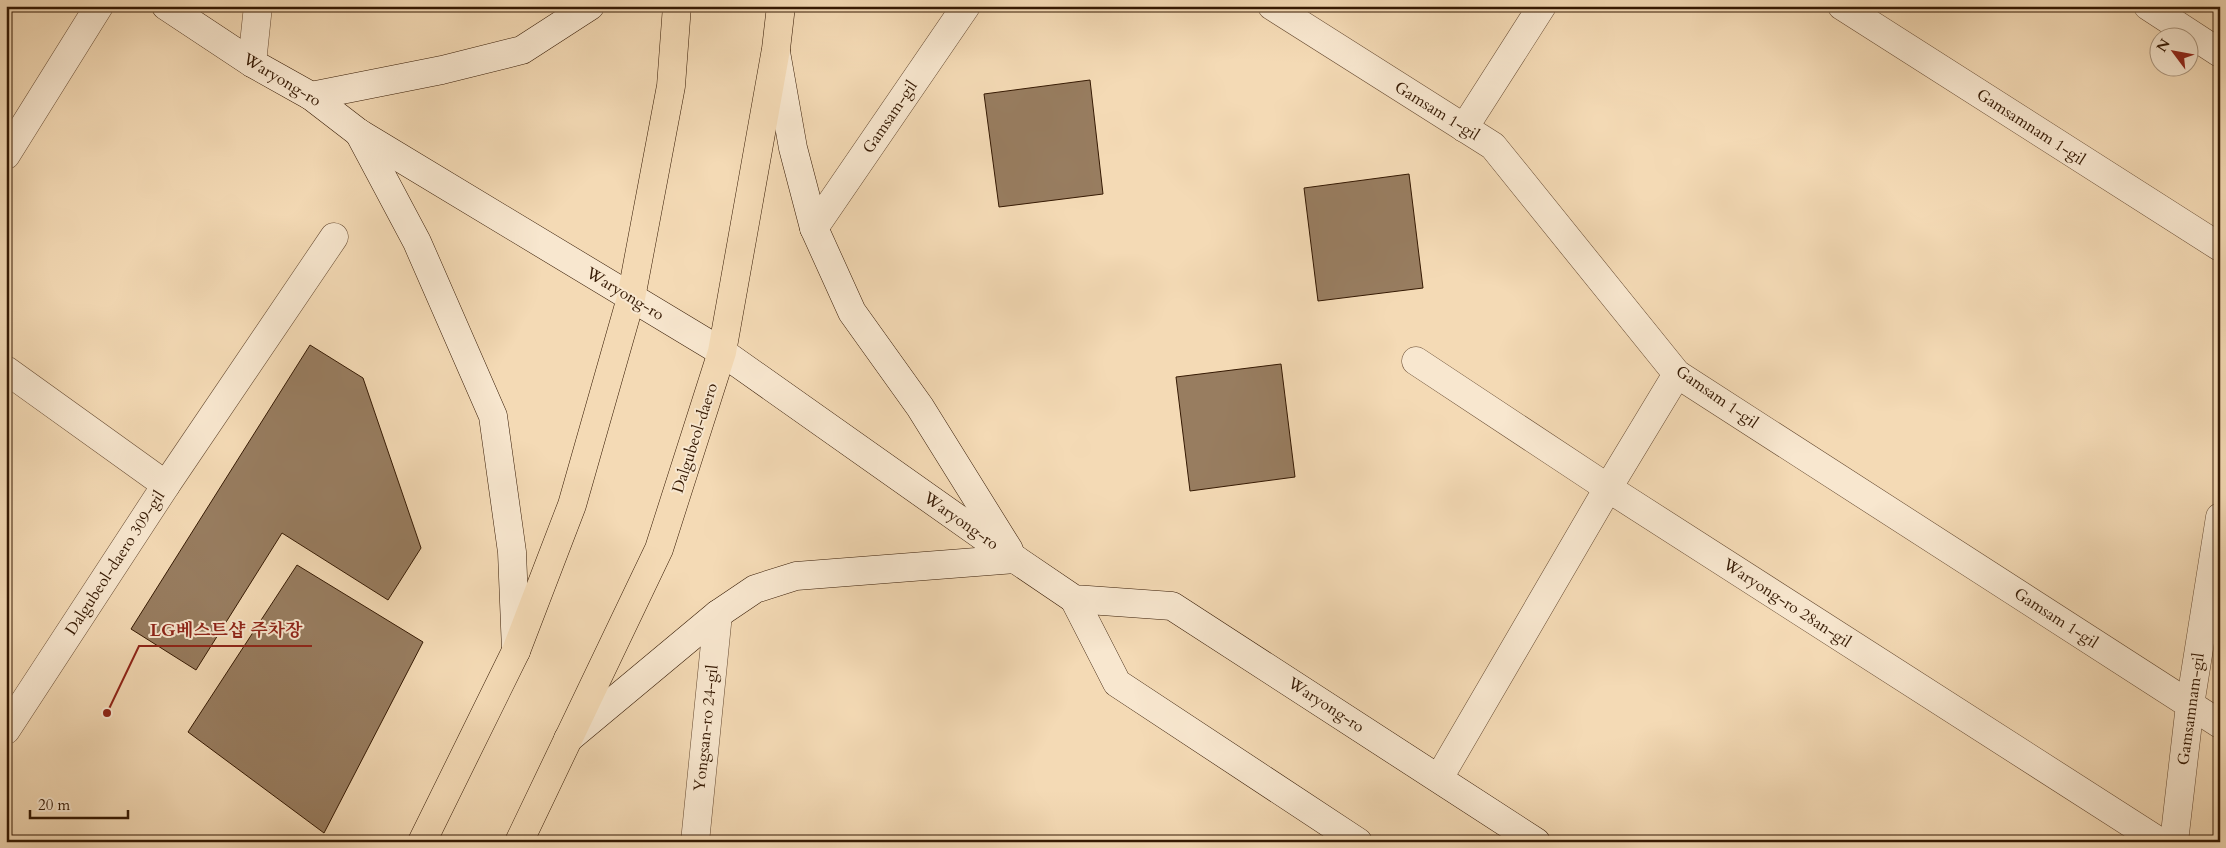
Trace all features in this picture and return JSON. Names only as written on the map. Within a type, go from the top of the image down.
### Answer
[{"type":"main road","points":[[422,842],[516,651],[572,505],[631,298],[671,86],[677,6]]},
{"type":"main road","name":"Dalgubeol-daero","points":[[519,842],[659,549],[722,352],[776,49],[781,6]]},
{"type":"street","points":[[6,155],[99,6]]},
{"type":"street","name":"Waryong-ro","points":[[166,6],[252,63],[311,96],[359,132],[722,352],[1015,559],[1074,598],[1172,606],[1536,842]]},
{"type":"street","points":[[252,63],[258,6]]},
{"type":"street","points":[[311,96],[442,70],[522,50],[590,6]]},
{"type":"street","name":"Gamsam-gil","points":[[814,228],[966,6]]},
{"type":"street","name":"Gamsam 1-gil","points":[[1272,6],[1493,146],[1678,374],[2220,724]]},
{"type":"street","points":[[1464,128],[1542,6]]},
{"type":"street","name":"Gamsamnam 1-gil","points":[[1842,6],[2220,247]]},
{"type":"street","points":[[2148,6],[2220,53]]},
{"type":"street","points":[[568,739],[718,614],[755,589],[796,576],[1015,559],[920,407],[852,312],[814,228],[792,148],[776,49]]},
{"type":"street","points":[[359,132],[416,242],[493,416],[512,552],[516,651]]},
{"type":"street","points":[[166,485],[334,237]]},
{"type":"street","name":"Waryong-ro 28an-gil","points":[[1416,361],[1608,488],[2160,842]]},
{"type":"street","name":"Dalgubeol-daero 309-gil","points":[[6,370],[166,485],[6,730]]},
{"type":"street","points":[[1440,778],[1608,488],[1678,374]]},
{"type":"street","name":"Gamsamnam-gil","points":[[2174,842],[2190,705],[2220,517]]},
{"type":"street","name":"Waryong-ro","points":[[1074,598],[1117,683],[1358,842]]},
{"type":"street","name":"Yongsan-ro 24-gil","points":[[695,842],[718,614]]},
{"type":"building","points":[[1090,80],[1103,194],[999,207],[984,94]]},
{"type":"building","points":[[1409,174],[1423,288],[1318,301],[1304,188]]},
{"type":"building","points":[[310,345],[363,378],[421,548],[388,600],[282,533],[196,670],[131,629]]},
{"type":"building","points":[[1281,364],[1295,477],[1190,491],[1176,377]]},
{"type":"building","points":[[297,565],[423,642],[324,833],[188,732]]},
{"type":"place","name":"LG베스트샵 주차장","points":[[107,713]]}]
